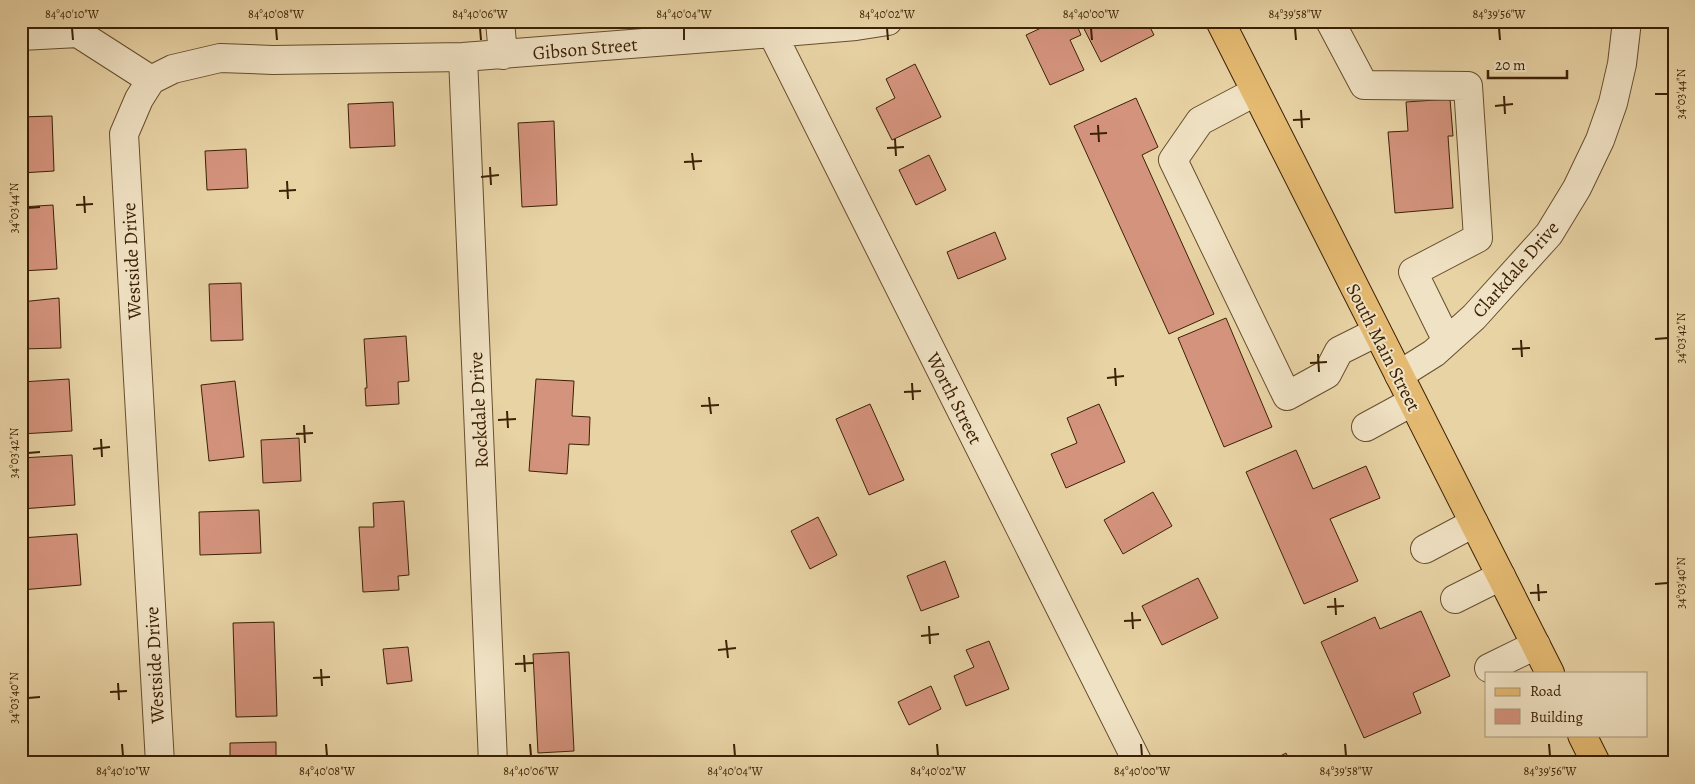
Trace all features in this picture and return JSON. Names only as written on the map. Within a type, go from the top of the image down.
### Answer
[{"type":"main road","name":"South Main Street","points":[[1220,21],[1550,672]]},
{"type":"main road","points":[[1582,736],[1596,763]]},
{"type":"street","points":[[500,21],[503,55]]},
{"type":"street","name":"Gibson Street","points":[[462,57],[856,26],[888,21]]},
{"type":"street","points":[[1330,21],[1364,84],[1468,86],[1478,238],[1413,272],[1447,341]]},
{"type":"street","name":"Clarkdale Drive","points":[[1398,375],[1434,353],[1474,318],[1549,234],[1577,188],[1600,140],[1613,103],[1622,64],[1627,21]]},
{"type":"street","points":[[21,36],[68,27],[151,80],[174,69],[220,58],[273,60],[462,57]]},
{"type":"street","name":"Worth Street","points":[[772,33],[1138,763]]},
{"type":"street","name":"Rockdale Drive","points":[[462,57],[493,763]]},
{"type":"street","name":"Westside Drive","points":[[151,80],[139,99],[124,134],[160,763]]},
{"type":"street","points":[[1255,92],[1200,121],[1173,160],[1287,396],[1326,374],[1339,351],[1377,332]]},
{"type":"street","points":[[1366,427],[1412,402]]},
{"type":"street","points":[[1425,549],[1474,523]]},
{"type":"street","points":[[1455,599],[1501,576]]},
{"type":"street","points":[[1489,668],[1536,645]]},
{"type":"building","points":[[263,21],[322,21],[263,26]]},
{"type":"building","points":[[1056,21],[1075,21],[1081,35],[1070,40],[1084,70],[1050,85],[1026,35]]},
{"type":"building","points":[[1080,21],[1147,21],[1154,35],[1101,62]]},
{"type":"building","points":[[915,64],[941,117],[892,140],[876,108],[895,98],[886,79]]},
{"type":"building","points":[[1136,98],[1158,147],[1142,155],[1214,314],[1169,334],[1074,126]]},
{"type":"building","points":[[1450,99],[1453,136],[1448,136],[1453,208],[1395,213],[1388,132],[1408,131],[1406,102]]},
{"type":"building","points":[[393,102],[395,146],[350,148],[348,104]]},
{"type":"building","points":[[52,116],[54,171],[21,173],[21,117]]},
{"type":"building","points":[[554,121],[557,205],[522,207],[518,123]]},
{"type":"building","points":[[246,149],[248,188],[207,190],[205,151]]},
{"type":"building","points":[[929,155],[946,190],[916,205],[899,170]]},
{"type":"building","points":[[53,205],[57,269],[21,271],[21,207]]},
{"type":"building","points":[[995,232],[1006,259],[958,279],[947,252]]},
{"type":"building","points":[[241,283],[243,340],[211,341],[209,284]]},
{"type":"building","points":[[59,298],[61,348],[21,349],[21,302]]},
{"type":"building","points":[[1226,318],[1272,427],[1224,447],[1178,338]]},
{"type":"building","points":[[406,336],[409,381],[398,382],[399,404],[366,406],[365,388],[367,388],[364,339]]},
{"type":"building","points":[[69,379],[72,431],[21,434],[21,382]]},
{"type":"building","points":[[536,379],[574,381],[572,416],[590,417],[589,445],[569,444],[567,474],[529,471]]},
{"type":"building","points":[[235,381],[244,457],[209,461],[201,385]]},
{"type":"building","points":[[870,404],[904,480],[869,495],[836,419]]},
{"type":"building","points":[[1099,404],[1125,462],[1066,488],[1051,454],[1077,443],[1067,418]]},
{"type":"building","points":[[299,438],[301,481],[263,483],[261,440]]},
{"type":"building","points":[[1296,450],[1313,489],[1366,466],[1380,498],[1330,519],[1358,581],[1304,604],[1246,472]]},
{"type":"building","points":[[72,455],[75,505],[21,509],[21,458]]},
{"type":"building","points":[[1153,492],[1172,526],[1123,554],[1104,520]]},
{"type":"building","points":[[404,501],[409,575],[398,576],[399,590],[363,592],[359,527],[374,527],[373,503]]},
{"type":"building","points":[[259,510],[261,553],[200,555],[199,512]]},
{"type":"building","points":[[818,517],[837,555],[810,569],[791,531]]},
{"type":"building","points":[[77,534],[81,585],[21,590],[21,538]]},
{"type":"building","points":[[945,561],[959,597],[921,611],[907,576]]},
{"type":"building","points":[[1198,578],[1218,618],[1162,645],[1142,606]]},
{"type":"building","points":[[1421,611],[1450,676],[1413,693],[1421,713],[1364,738],[1321,642],[1375,617],[1380,629]]},
{"type":"building","points":[[274,622],[277,716],[236,717],[233,623]]},
{"type":"building","points":[[989,641],[1009,689],[966,706],[954,676],[974,667],[966,650]]},
{"type":"building","points":[[408,647],[412,681],[387,684],[383,649]]},
{"type":"building","points":[[569,652],[574,751],[538,753],[533,654]]},
{"type":"building","points":[[931,686],[941,709],[909,725],[898,702]]},
{"type":"building","points":[[276,742],[276,763],[230,763],[230,743]]},
{"type":"building","points":[[1286,753],[1291,763],[1267,763]]}]
